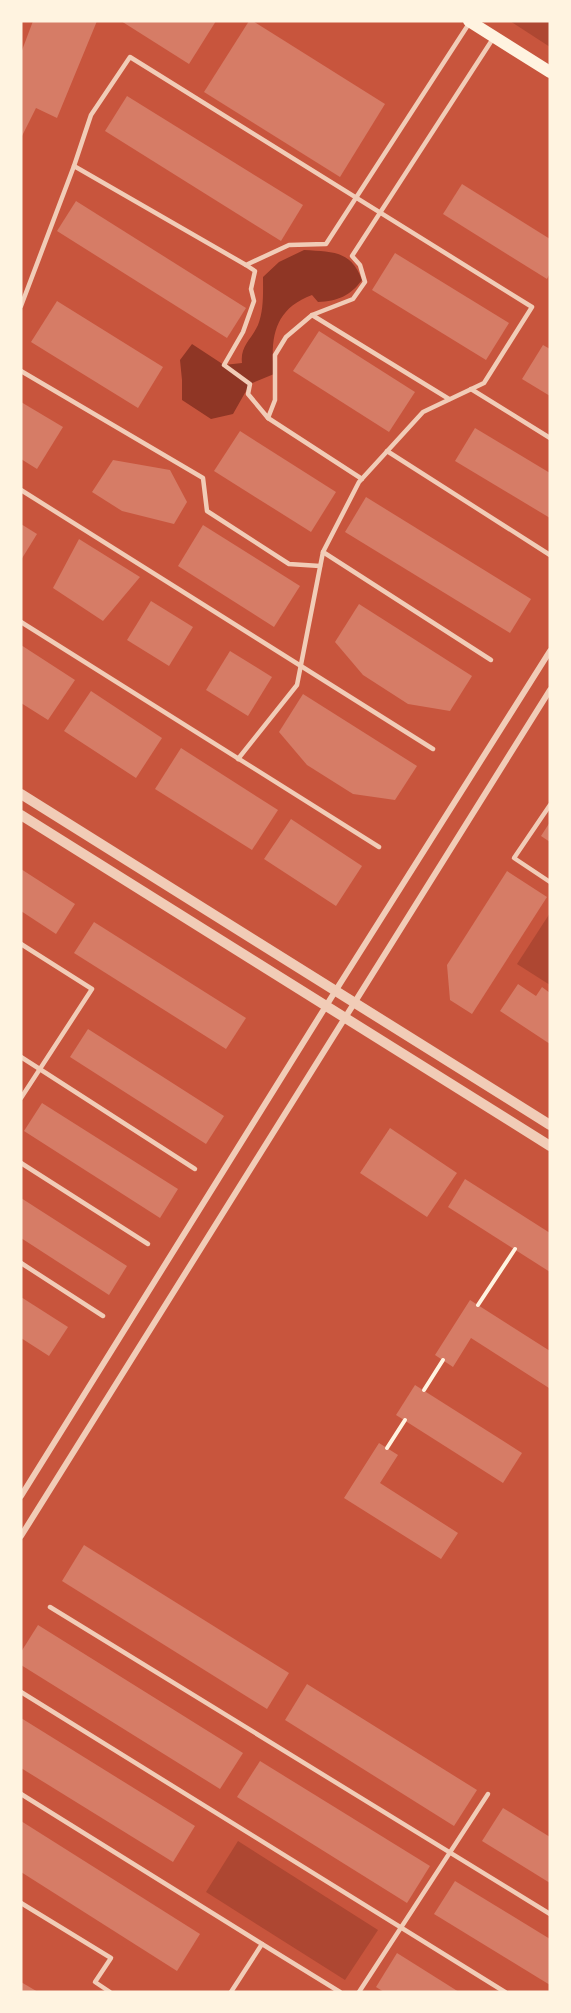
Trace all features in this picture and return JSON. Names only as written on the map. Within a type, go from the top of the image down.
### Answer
[{"type":"main road","points":[[469,21],[550,72]]},
{"type":"street","points":[[21,1496],[550,651]]},
{"type":"street","points":[[21,1536],[550,690]]},
{"type":"street","points":[[21,794],[550,1125]]},
{"type":"street","points":[[21,815],[550,1146]]},
{"type":"lane","points":[[246,265],[289,245],[326,244],[469,21]]},
{"type":"lane","points":[[268,418],[275,400],[275,355],[286,337],[312,315],[353,299],[365,282],[360,266],[351,256],[494,37]]},
{"type":"lane","points":[[21,306],[74,166],[91,114],[130,57],[532,307],[484,383],[423,412],[362,479],[323,552],[297,685],[238,759]]},
{"type":"lane","points":[[74,166],[255,271],[251,289],[254,301],[243,332],[224,365],[250,384],[248,394],[268,418],[362,479]]},
{"type":"lane","points":[[312,315],[449,399]]},
{"type":"lane","points":[[21,371],[203,478],[207,511],[290,564],[320,567]]},
{"type":"lane","points":[[471,389],[550,438]]},
{"type":"lane","points":[[387,451],[550,555]]},
{"type":"lane","points":[[21,490],[433,749]]},
{"type":"lane","points":[[323,552],[491,660]]},
{"type":"lane","points":[[21,622],[379,847]]},
{"type":"lane","points":[[550,805],[514,858],[550,882]]},
{"type":"lane","points":[[21,944],[92,989],[21,1098]]},
{"type":"lane","points":[[21,1057],[195,1169]]},
{"type":"lane","points":[[21,1163],[148,1244]]},
{"type":"lane","points":[[21,1263],[103,1316]]},
{"type":"lane","points":[[50,1607],[550,1914]]},
{"type":"lane","points":[[21,1692],[505,1992]]},
{"type":"lane","points":[[21,1794],[340,1992]]},
{"type":"lane","points":[[359,1992],[488,1794]]},
{"type":"lane","points":[[21,1903],[111,1958],[95,1982],[110,1992]]},
{"type":"lane","points":[[231,1992],[262,1944]]},
{"type":"path","points":[[478,1305],[515,1249]]},
{"type":"path","points":[[424,1390],[443,1360]]},
{"type":"path","points":[[387,1448],[405,1420]]},
{"type":"shaded area","points":[[510,21],[550,21],[550,47]]},
{"type":"shaded area","points":[[304,250],[339,254],[352,263],[362,280],[348,294],[338,299],[318,302],[312,295],[289,308],[277,326],[274,337],[274,374],[250,384],[233,414],[211,419],[182,400],[180,360],[192,344],[224,365],[242,363],[244,347],[260,319],[263,277],[279,262]]},
{"type":"shaded area","points":[[550,913],[550,985],[517,964]]},
{"type":"shaded area","points":[[238,1841],[378,1930],[345,1980],[206,1892]]},
{"type":"building","points":[[33,21],[97,21],[57,118],[36,108],[21,138],[21,53]]},
{"type":"building","points":[[121,21],[216,21],[189,64]]},
{"type":"building","points":[[249,21],[253,21],[385,104],[340,177],[204,92]]},
{"type":"building","points":[[127,96],[303,205],[281,241],[105,131]]},
{"type":"building","points":[[462,184],[550,239],[550,273],[547,279],[443,214]]},
{"type":"building","points":[[76,201],[246,308],[227,338],[57,231]]},
{"type":"building","points":[[395,253],[509,323],[486,360],[372,290]]},
{"type":"building","points":[[57,301],[163,367],[138,408],[31,342]]},
{"type":"building","points":[[319,331],[415,392],[389,432],[293,371]]},
{"type":"building","points":[[543,345],[550,349],[550,396],[522,379]]},
{"type":"building","points":[[21,402],[63,427],[37,469],[21,459]]},
{"type":"building","points":[[475,428],[550,473],[550,518],[455,461]]},
{"type":"building","points":[[240,431],[336,492],[311,532],[214,471]]},
{"type":"building","points":[[113,460],[170,470],[187,502],[174,524],[122,511],[92,492]]},
{"type":"building","points":[[366,497],[531,599],[510,633],[345,532]]},
{"type":"building","points":[[21,524],[37,534],[21,560]]},
{"type":"building","points":[[203,525],[300,586],[274,627],[178,566]]},
{"type":"building","points":[[79,539],[140,577],[103,621],[53,588]]},
{"type":"building","points":[[151,601],[193,627],[169,666],[127,640]]},
{"type":"building","points":[[359,604],[472,676],[450,711],[408,704],[363,675],[335,642]]},
{"type":"building","points":[[21,645],[75,680],[48,720],[21,703]]},
{"type":"building","points":[[230,651],[272,677],[248,716],[206,690]]},
{"type":"building","points":[[91,691],[162,738],[136,778],[64,731]]},
{"type":"building","points":[[303,694],[417,766],[395,800],[353,794],[307,765],[279,732]]},
{"type":"building","points":[[181,748],[278,810],[252,850],[155,789]]},
{"type":"building","points":[[291,819],[362,866],[336,906],[264,859]]},
{"type":"building","points":[[550,822],[550,842],[541,836]]},
{"type":"building","points":[[21,869],[75,904],[56,934],[21,911]]},
{"type":"building","points":[[507,871],[547,897],[472,1014],[450,1000],[447,965]]},
{"type":"building","points":[[94,922],[246,1018],[226,1049],[74,953]]},
{"type":"building","points":[[518,984],[536,996],[542,987],[550,993],[550,1044],[500,1011]]},
{"type":"building","points":[[88,1029],[224,1116],[206,1144],[70,1057]]},
{"type":"building","points":[[42,1103],[178,1189],[160,1218],[24,1131]]},
{"type":"building","points":[[390,1128],[457,1173],[427,1217],[360,1173]]},
{"type":"building","points":[[465,1179],[550,1233],[550,1272],[448,1207]]},
{"type":"building","points":[[21,1198],[127,1266],[109,1295],[21,1238]]},
{"type":"building","points":[[21,1297],[68,1327],[49,1356],[21,1338]]},
{"type":"building","points":[[470,1300],[550,1351],[549,1388],[471,1338],[453,1367],[435,1355]]},
{"type":"building","points":[[415,1385],[522,1453],[503,1483],[396,1415]]},
{"type":"building","points":[[379,1443],[398,1455],[380,1483],[458,1533],[441,1559],[344,1498]]},
{"type":"building","points":[[84,1545],[289,1673],[267,1709],[62,1581]]},
{"type":"building","points":[[38,1625],[243,1753],[220,1789],[21,1665],[21,1652]]},
{"type":"building","points":[[307,1684],[477,1790],[454,1826],[285,1720]]},
{"type":"building","points":[[21,1718],[195,1826],[173,1862],[21,1768]]},
{"type":"building","points":[[260,1761],[430,1866],[407,1903],[237,1797]]},
{"type":"building","points":[[503,1808],[550,1837],[550,1883],[482,1841]]},
{"type":"building","points":[[21,1821],[200,1934],[177,1971],[21,1872]]},
{"type":"building","points":[[455,1881],[550,1939],[550,1985],[434,1914]]},
{"type":"building","points":[[397,1953],[459,1992],[384,1992],[376,1987]]},
{"type":"building","points":[[21,1982],[38,1992],[21,1992]]}]
